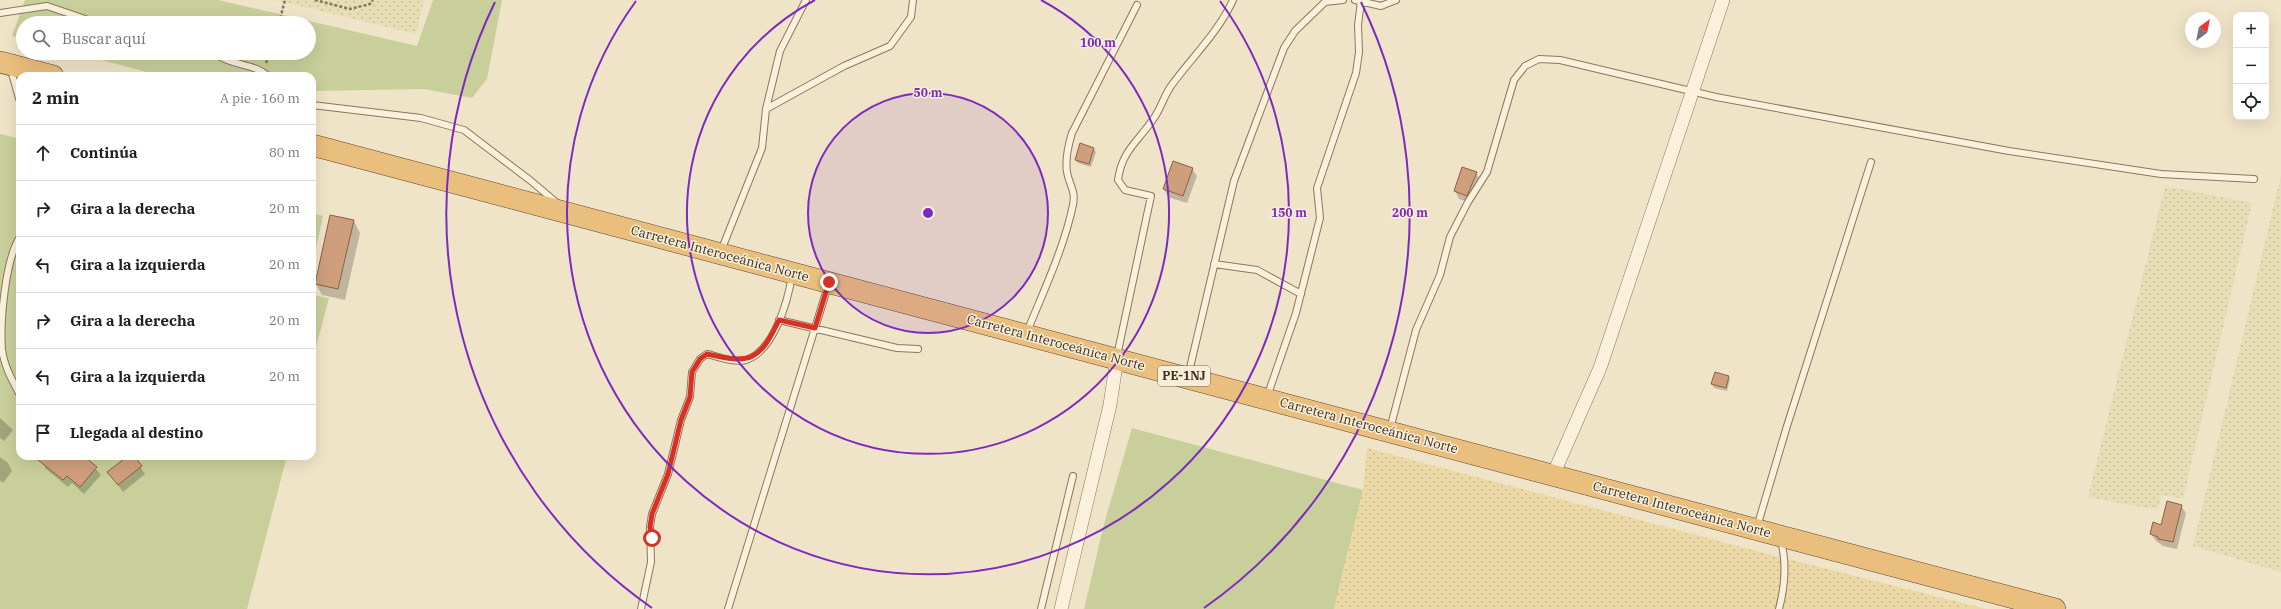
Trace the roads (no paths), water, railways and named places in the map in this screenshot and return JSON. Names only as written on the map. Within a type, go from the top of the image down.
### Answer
[{"type":"highway","points":[[5,63],[38,72]]},
{"type":"highway","name":"Carretera Interoceánica Norte","points":[[316,146],[1117,358],[2055,609]]},
{"type":"street","points":[[1553,475],[1600,368],[1723,0]]},
{"type":"street","points":[[1061,609],[1110,405],[1117,358]]},
{"type":"lane","points":[[720,253],[762,148],[766,109],[780,51],[806,0]]},
{"type":"lane","points":[[766,109],[844,66],[890,46],[911,17],[913,0]]},
{"type":"lane","points":[[1117,358],[1151,196],[1125,190],[1118,180],[1120,165],[1127,151],[1154,118],[1170,88],[1225,17],[1233,0]]},
{"type":"lane","points":[[1188,377],[1234,180],[1284,48],[1295,31],[1325,2],[1343,0]]},
{"type":"lane","points":[[1267,398],[1301,294],[1320,218],[1317,188],[1356,73],[1358,1],[1381,6],[1396,0]]},
{"type":"lane","points":[[1026,334],[1065,235],[1073,204],[1075,193],[1067,173],[1067,150],[1072,133],[1137,5]]},
{"type":"lane","points":[[0,13],[47,6],[76,16]]},
{"type":"lane","points":[[1389,431],[1416,330],[1440,275],[1450,237],[1468,202],[1487,172],[1514,80],[1525,66],[1539,59],[1560,60],[1693,90],[1716,97],[2016,152],[2161,174],[2254,179]]},
{"type":"lane","points":[[225,60],[230,63],[256,69],[261,72]]},
{"type":"lane","points":[[5,63],[16,92]]},
{"type":"lane","points":[[316,105],[421,118],[464,130],[531,181],[568,213]]},
{"type":"lane","points":[[1757,529],[1787,426],[1871,162]]},
{"type":"lane","points":[[16,247],[10,262],[5,296],[2,349],[7,369],[16,387]]},
{"type":"lane","points":[[1214,264],[1257,270],[1301,294]]},
{"type":"lane","points":[[641,609],[651,562],[650,527],[652,514],[668,474],[681,420],[690,397],[692,372],[696,364],[707,354],[734,360],[746,360],[757,353],[769,341],[789,297],[792,272]]},
{"type":"lane","points":[[728,609],[829,282]]},
{"type":"lane","points":[[779,320],[897,348],[918,349]]},
{"type":"lane","points":[[1041,609],[1073,476]]},
{"type":"lane","points":[[1779,609],[1786,559],[1780,535]]}]
